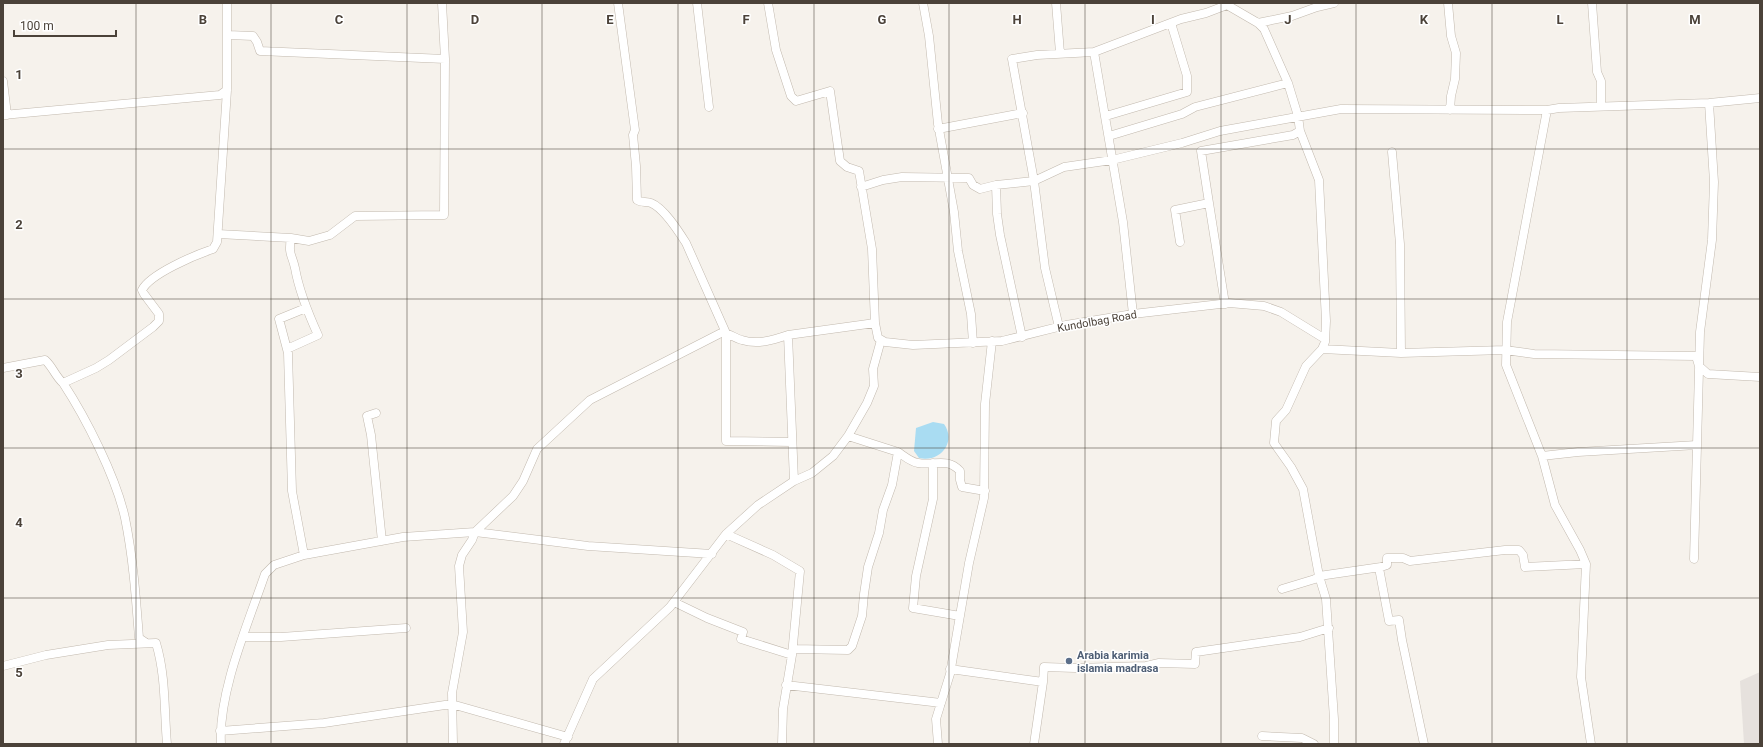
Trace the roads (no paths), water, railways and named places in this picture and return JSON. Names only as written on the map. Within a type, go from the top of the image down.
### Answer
[{"type":"street","points":[[63,383],[103,364],[153,327],[159,321],[159,314],[142,290],[145,286],[157,276],[213,249],[217,242],[219,186],[227,90],[227,3]]},
{"type":"street","points":[[218,234],[291,238],[309,242],[330,235],[355,216],[444,215],[445,59],[442,3]]},
{"type":"street","points":[[618,3],[635,130],[633,135],[636,166],[636,200],[651,202],[670,219],[678,230],[686,243],[726,333],[726,441],[792,442]]},
{"type":"street","points":[[697,3],[710,107]]},
{"type":"street","points":[[220,731],[324,723],[453,705],[566,740],[593,678],[674,602],[726,534],[758,505],[794,481],[812,473],[833,456],[848,436],[867,403],[874,386],[873,369],[881,340],[878,338],[875,323],[872,249],[859,171],[840,161],[830,91],[796,101],[791,96],[776,50],[768,3]]},
{"type":"street","points":[[923,3],[929,36],[938,129],[958,251],[971,314],[973,343]]},
{"type":"street","points":[[1056,3],[1060,53]]},
{"type":"street","points":[[1258,23],[1286,18],[1316,7],[1334,3]]},
{"type":"street","points":[[1448,3],[1451,36],[1456,53],[1455,79],[1451,96],[1450,110]]},
{"type":"street","points":[[1592,3],[1597,72],[1601,81],[1601,106]]},
{"type":"street","points":[[1059,327],[1045,268],[1034,181],[1012,59],[1060,53],[1094,52],[1226,4],[1258,23],[1264,29],[1288,83],[1298,116],[1300,131],[1319,180],[1326,321],[1325,339],[1322,349],[1306,366],[1286,410],[1276,421],[1274,444],[1291,466],[1303,489],[1319,576],[1326,599],[1329,628],[1334,744]]},
{"type":"street","points":[[1106,116],[1187,92],[1186,76],[1171,23]]},
{"type":"street","points":[[228,35],[253,36],[260,51],[445,59]]},
{"type":"street","points":[[1094,52],[1123,222],[1133,314]]},
{"type":"street","points":[[3,81],[5,115],[220,95],[227,90]]},
{"type":"street","points":[[1109,136],[1182,114],[1195,107],[1288,83]]},
{"type":"street","points":[[861,187],[883,180],[902,177],[970,178],[973,185],[980,189],[996,185],[1034,181],[1064,167],[1112,160],[1182,143],[1220,131],[1341,109],[1548,110],[1601,106],[1709,103],[1760,98]]},
{"type":"street","points":[[1694,559],[1700,332],[1712,240],[1714,182],[1709,103]]},
{"type":"street","points":[[1548,110],[1507,322],[1505,350],[1506,366],[1542,456],[1555,505],[1580,550],[1586,564],[1581,677],[1591,744]]},
{"type":"street","points":[[938,129],[1023,114]]},
{"type":"street","points":[[1225,304],[1201,151],[1293,135],[1300,131]]},
{"type":"street","points":[[1392,152],[1400,244],[1401,353]]},
{"type":"street","points":[[996,185],[997,214],[1000,235],[1022,337]]},
{"type":"street","points":[[1180,242],[1175,210],[1209,203]]},
{"type":"street","points":[[287,349],[318,335],[306,308],[290,256],[291,238]]},
{"type":"street","name":"Kundolbag Road","points":[[881,340],[912,345],[973,343],[1022,337],[1059,327],[1133,314],[1225,304],[1264,306],[1281,312],[1325,339]]},
{"type":"street","points":[[304,555],[292,491],[287,349],[279,319],[306,308]]},
{"type":"street","points":[[454,744],[452,693],[463,632],[459,566],[462,555],[472,540],[475,532],[513,496],[523,481],[538,449],[590,400],[722,333],[726,333],[742,340],[768,342],[788,335],[875,323]]},
{"type":"street","points":[[788,335],[794,481]]},
{"type":"street","points":[[938,744],[936,719],[950,669],[968,563],[979,523],[984,491],[985,404],[992,341]]},
{"type":"street","points":[[1322,349],[1401,353],[1505,350],[1534,354],[1696,356],[1699,366],[1708,374],[1760,377]]},
{"type":"street","points":[[3,368],[45,360],[51,365],[55,376],[63,383],[76,403],[114,484],[124,516],[132,554],[139,638],[144,642]]},
{"type":"street","points":[[376,413],[367,416],[373,447],[382,541]]},
{"type":"street","points":[[848,436],[898,452],[917,463],[947,462],[955,466],[960,471],[962,487],[984,491]]},
{"type":"street","points":[[1542,456],[1578,452],[1697,445]]},
{"type":"street","points":[[674,602],[707,618],[743,632],[741,639],[793,652],[848,650],[852,646],[862,616],[868,567],[879,533],[883,510],[892,485],[898,452]]},
{"type":"street","points":[[933,463],[933,499],[924,534],[916,576],[913,608],[960,616]]},
{"type":"street","points":[[221,744],[220,731],[229,680],[265,574],[274,565],[304,555],[402,537],[475,532],[588,546],[712,554]]},
{"type":"street","points":[[726,534],[773,555],[800,571],[793,652],[783,709],[782,744]]},
{"type":"street","points":[[1282,588],[1309,581],[1319,576],[1379,568],[1387,564],[1387,558],[1403,558],[1410,561],[1505,550],[1519,550],[1523,555],[1525,567],[1586,564]]},
{"type":"street","points":[[1379,568],[1390,621],[1399,620],[1424,744]]},
{"type":"street","points":[[244,637],[281,637],[406,628]]},
{"type":"street","points":[[1034,744],[1044,667],[1075,668],[1146,666],[1159,663],[1196,664],[1196,652],[1300,637],[1329,628]]},
{"type":"street","points":[[3,666],[46,655],[108,645],[144,642],[156,643],[160,656],[167,744]]},
{"type":"street","points":[[950,669],[1043,682]]},
{"type":"street","points":[[786,685],[941,703]]},
{"type":"street","points":[[1262,736],[1302,738],[1314,744]]},
{"type":"water","points":[[933,422],[944,424],[948,431],[949,438],[947,444],[940,454],[934,457],[927,459],[919,458],[914,451],[916,428]]},
{"type":"place","name":"Arabia karimia islamia madrasa","points":[[1069,661]]}]
